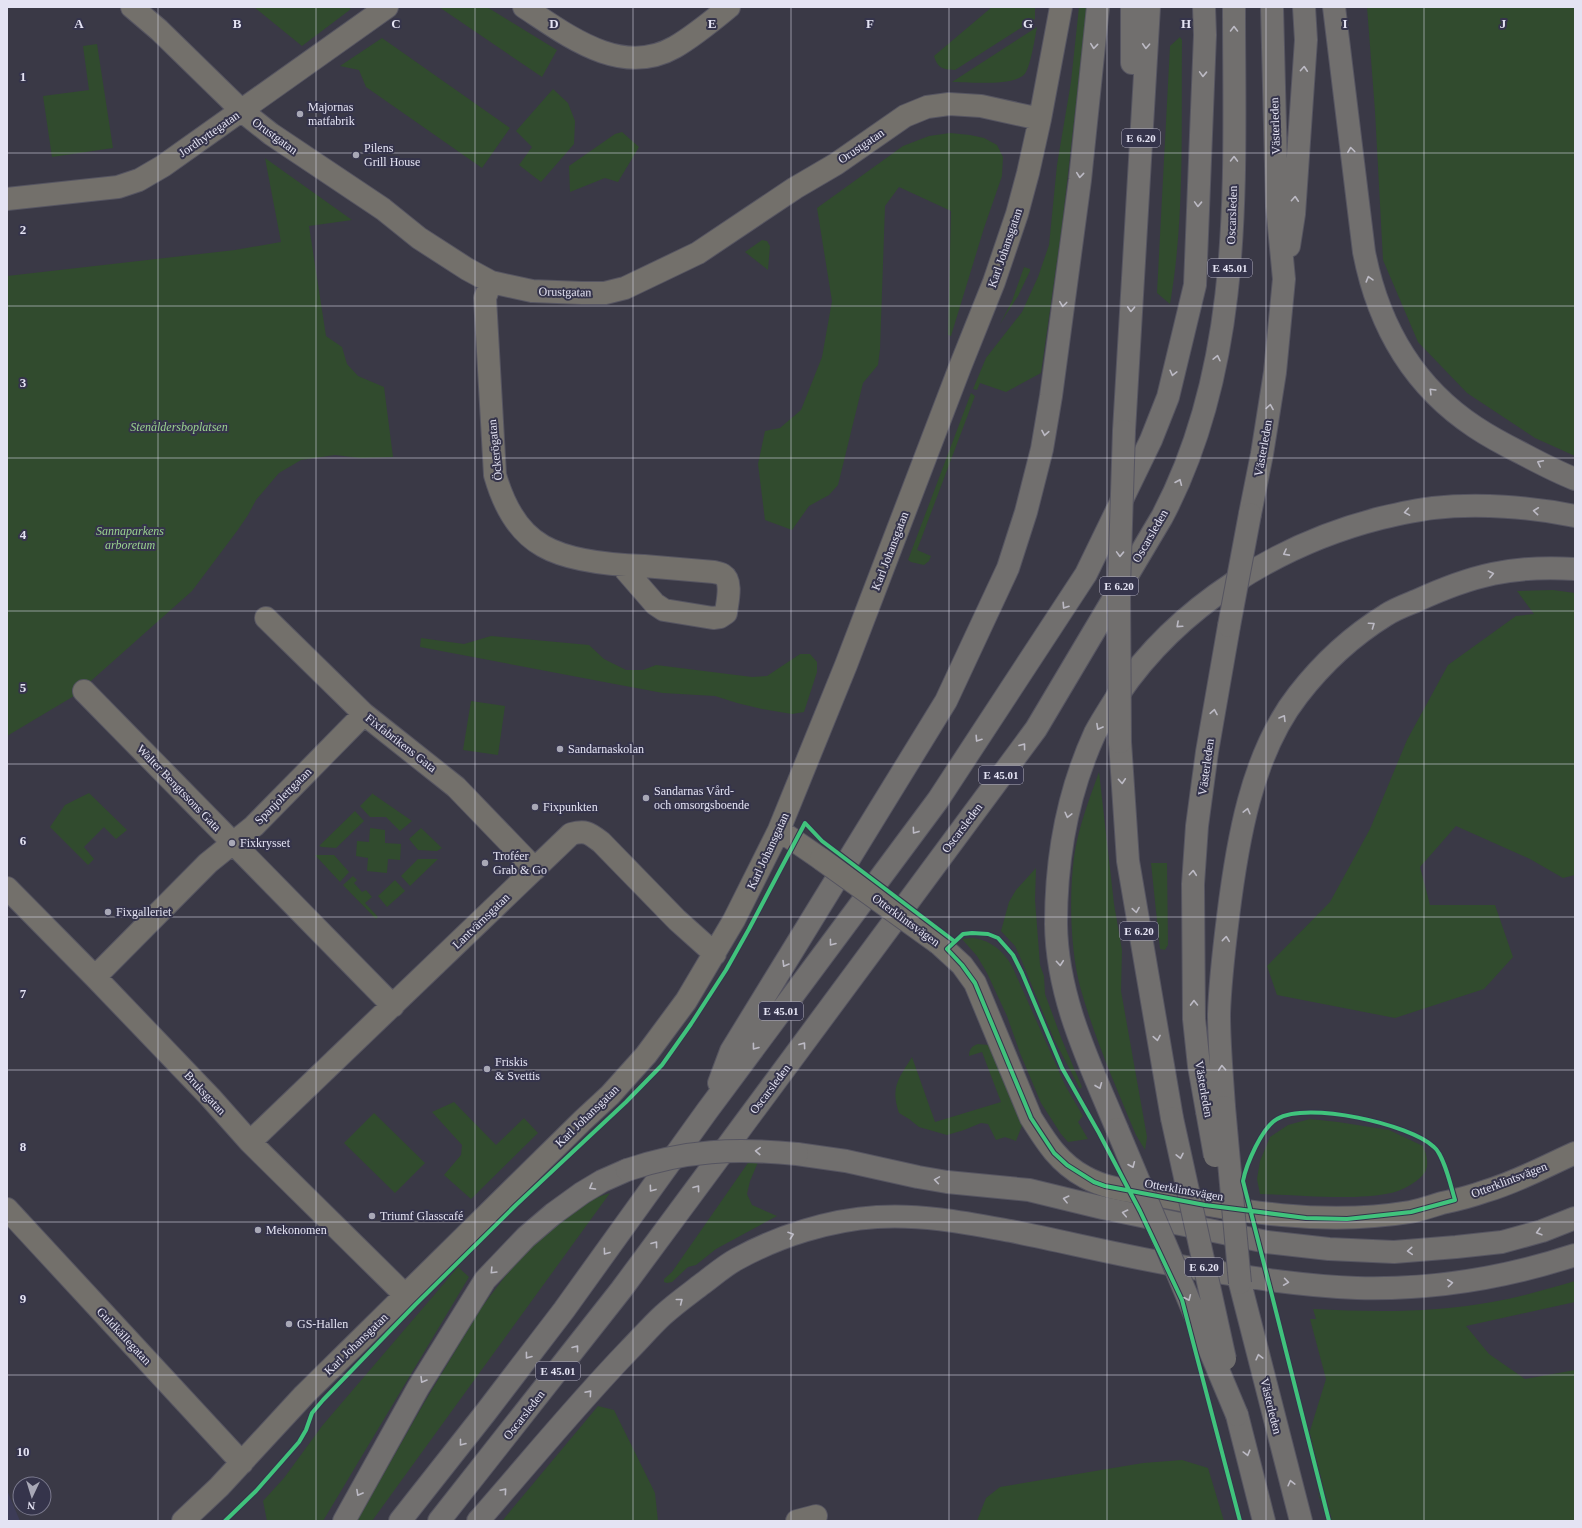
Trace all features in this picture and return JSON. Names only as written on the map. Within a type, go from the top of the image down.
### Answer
[{"type":"highway","points":[[707,1111],[731,1051],[946,701],[1008,568],[1026,512],[1042,449],[1051,396],[1080,180],[1098,7]]},
{"type":"highway","points":[[1132,7],[1133,270]]},
{"type":"highway","name":"E 6.20","points":[[1149,7],[1124,431],[1119,587],[1120,742],[1128,861],[1172,1118],[1237,1415],[1264,1521]]},
{"type":"highway","name":"E 45.01","points":[[400,1521],[564,1310],[707,1111],[938,800],[1086,574],[1150,440],[1168,397],[1195,285],[1205,34],[1204,7]]},
{"type":"highway","name":"Oscarsleden","points":[[439,1521],[621,1290],[1036,729],[1174,495],[1198,434],[1222,337],[1228,294],[1234,157],[1234,7]]},
{"type":"highway","name":"Västerleden","points":[[1272,7],[1277,206],[1284,279],[1275,372],[1262,454],[1229,626],[1207,752],[1197,826],[1193,884],[1194,1019],[1199,1066],[1215,1109],[1240,1283],[1301,1521]]},
{"type":"highway","points":[[1284,279],[1294,214],[1306,40],[1304,7]]},
{"type":"highway","points":[[1334,7],[1364,252],[1369,278],[1389,330],[1413,369],[1430,389],[1450,407],[1475,427],[1508,447],[1575,479]]},
{"type":"highway","points":[[1237,1415],[1074,1023],[1060,973],[1056,924],[1059,870],[1064,832],[1078,777],[1096,732],[1130,677],[1162,640],[1215,595],[1281,556],[1322,536],[1359,524],[1398,514],[1431,508],[1461,506],[1496,507],[1575,516]]},
{"type":"highway","points":[[1215,1109],[1219,1014],[1225,939],[1235,861],[1247,807],[1265,753],[1280,723],[1297,696],[1334,654],[1387,614],[1454,584],[1491,573],[1523,568],[1575,569]]},
{"type":"highway","points":[[344,1521],[418,1388],[485,1280],[526,1237],[553,1214],[582,1193],[602,1181],[627,1170],[663,1159],[705,1152],[742,1150],[796,1154],[846,1161],[947,1182],[1029,1190],[1103,1208],[1267,1242],[1328,1249],[1394,1252],[1502,1242],[1542,1231],[1575,1218]]},
{"type":"highway","points":[[478,1521],[606,1374],[665,1313],[734,1261],[760,1247],[793,1234],[848,1220],[912,1216],[947,1220],[1190,1268],[1297,1283],[1355,1288],[1426,1286],[1491,1277],[1524,1270],[1575,1255]]},
{"type":"street","name":"Orustgatan","points":[[132,7],[159,30],[242,111],[271,134],[383,210],[419,238],[467,270],[491,282],[532,291],[561,293],[605,293],[625,288],[698,253],[795,188],[836,164],[905,116],[927,107],[949,104],[981,106],[1040,119]]},
{"type":"street","name":"Jordhyttegatan","points":[[7,199],[118,187],[139,180],[163,166],[242,111],[387,7]]},
{"type":"street","points":[[524,7],[584,45],[620,57],[634,58],[652,56],[674,48],[729,7]]},
{"type":"street","name":"Karl Johansgatan","points":[[183,1521],[219,1487],[304,1395],[577,1125],[610,1095],[646,1055],[686,1001],[715,954],[742,906],[779,830],[846,664],[957,374],[994,282],[1017,214],[1040,119],[1061,7]]},
{"type":"street","name":"Öckerögatan","points":[[491,282],[486,298],[486,321],[495,475],[501,495],[513,519],[526,533],[543,546],[563,554],[622,566]]},
{"type":"street","name":"Fixfabrikens Gata","points":[[266,618],[364,714],[456,787],[535,869]]},
{"type":"street","name":"Walter Bengtssons Gata","points":[[84,691],[393,1006]]},
{"type":"street","name":"Spanjolettgatan","points":[[95,977],[208,863],[254,826],[364,714]]},
{"type":"street","name":"Otterklintsvägen","points":[[779,830],[938,943],[962,965],[976,983],[1031,1118],[1054,1153],[1072,1169],[1094,1182],[1105,1186],[1205,1205],[1306,1218],[1347,1219],[1411,1212],[1481,1193],[1530,1174],[1575,1153]]},
{"type":"street","name":"Lantvärnsgatan","points":[[250,1142],[571,834],[580,832],[589,833],[606,846],[677,920],[715,954]]},
{"type":"street","name":"Bruksgatan","points":[[7,888],[210,1097],[250,1142],[405,1295]]},
{"type":"street","name":"Guldkällegatan","points":[[7,1209],[242,1463]]},
{"type":"shaded area","points":[[7,1490],[12,1502],[12,1516],[18,1516],[20,1521],[7,1521]]},
{"type":"green space","points":[[254,7],[348,7],[351,9],[302,46]]},
{"type":"green space","points":[[439,7],[487,7],[557,50],[542,77]]},
{"type":"green space","points":[[992,7],[1035,7],[1035,19],[955,70],[944,69],[939,66],[934,56]]},
{"type":"green space","points":[[1079,7],[1087,7],[1062,226],[1041,373],[1006,392],[980,383],[977,390],[973,389],[986,358],[1022,312],[1038,277],[1049,245],[1057,165],[1071,82]]},
{"type":"green space","points":[[1367,7],[1575,7],[1575,456],[1535,438],[1467,393],[1418,342],[1383,260],[1375,111]]},
{"type":"green space","points":[[1037,27],[1030,63],[1026,72],[1021,77],[1014,80],[992,83],[952,82]]},
{"type":"green space","points":[[1180,37],[1182,40],[1182,139],[1180,205],[1175,271],[1170,304],[1157,293],[1170,46]]},
{"type":"green space","points":[[382,38],[510,128],[482,168],[366,87],[359,70],[340,66]]},
{"type":"green space","points":[[97,44],[113,148],[52,157],[43,96],[89,90],[83,46]]},
{"type":"green space","points":[[553,89],[568,103],[575,121],[574,144],[541,182],[519,165],[532,147],[516,131]]},
{"type":"green space","points":[[622,132],[639,147],[618,182],[605,178],[570,192],[569,166],[615,134]]},
{"type":"green space","points":[[950,133],[984,138],[997,145],[1003,157],[1002,176],[984,228],[951,336],[948,335],[951,211],[899,187],[885,206],[880,349],[878,365],[863,383],[838,485],[829,495],[809,506],[792,530],[765,520],[758,464],[765,431],[780,428],[801,410],[822,357],[832,301],[817,208],[903,146],[929,136]]},
{"type":"green space","points":[[265,158],[352,220],[309,226],[326,336],[342,347],[347,364],[358,376],[384,387],[393,457],[360,458],[335,455],[301,460],[279,473],[256,500],[237,531],[192,591],[74,696],[7,736],[7,276],[235,250],[281,242]]},
{"type":"green space","points":[[762,240],[767,241],[770,246],[768,270],[745,252]]},
{"type":"green space","points":[[1024,267],[1030,269],[1030,271],[1018,296],[1000,324],[1012,301]]},
{"type":"green space","points":[[971,393],[975,396],[917,550],[931,556],[929,561],[924,565],[911,562],[908,560]]},
{"type":"green space","points":[[1553,590],[1575,593],[1575,875],[1563,878],[1530,859],[1456,826],[1420,867],[1430,905],[1495,905],[1513,957],[1484,989],[1395,1018],[1277,995],[1267,966],[1330,902],[1370,829],[1407,740],[1448,665],[1516,616],[1534,614],[1517,591]]},
{"type":"green space","points":[[491,636],[589,645],[604,659],[626,670],[643,670],[656,665],[752,677],[767,676],[800,654],[810,654],[817,662],[817,672],[804,712],[792,714],[762,709],[715,696],[663,693],[420,647],[421,638],[464,644]]},
{"type":"green space","points":[[471,701],[505,706],[498,755],[463,750]]},
{"type":"green space","points":[[1099,772],[1114,904],[1122,950],[1121,991],[1147,1137],[1145,1150],[1136,1135],[1099,1045],[1077,975],[1071,906],[1072,872],[1081,825]]},
{"type":"green space","points":[[89,793],[127,830],[116,839],[104,827],[84,847],[94,859],[88,865],[50,827],[65,805]]},
{"type":"green space","points":[[373,793],[412,821],[400,831],[386,817],[370,817],[360,806]]},
{"type":"green space","points":[[355,811],[364,821],[336,848],[319,846]]},
{"type":"green space","points":[[370,828],[385,830],[385,843],[401,844],[400,860],[388,859],[387,873],[367,871],[368,858],[356,856],[357,841],[369,842]]},
{"type":"green space","points":[[421,828],[442,848],[437,851],[418,850],[409,839]]},
{"type":"green space","points":[[315,855],[334,855],[349,872],[340,882]]},
{"type":"green space","points":[[418,859],[438,859],[410,886],[401,876]]},
{"type":"green space","points":[[1151,863],[1167,863],[1168,945],[1165,950],[1160,949]]},
{"type":"green space","points":[[1036,868],[1035,900],[1040,965],[1044,976],[1045,994],[1062,1040],[1082,1087],[1080,1089],[1054,1039],[1015,946],[1001,931],[1009,902],[1016,890]]},
{"type":"green space","points":[[353,876],[357,880],[354,883],[362,892],[366,890],[372,897],[365,903],[378,917],[376,919],[343,885]]},
{"type":"green space","points":[[395,880],[405,891],[387,907],[378,896]]},
{"type":"green space","points":[[974,938],[992,944],[1001,951],[1012,966],[1065,1085],[1083,1116],[1078,1122],[1088,1139],[1068,1142],[1061,1134],[1041,1103],[1020,1053],[1007,1016],[987,973],[977,956],[962,939]]},
{"type":"green space","points":[[978,1044],[988,1045],[993,1049],[1023,1123],[1016,1141],[1005,1137],[996,1140],[988,1124],[981,1123],[947,1135],[919,1127],[899,1113],[895,1096],[897,1083],[912,1057],[935,1122],[1001,1102],[982,1052],[969,1056],[971,1048]]},
{"type":"green space","points":[[454,1102],[496,1145],[524,1118],[538,1133],[471,1199],[444,1175],[461,1155],[462,1145],[432,1112]]},
{"type":"green space","points":[[374,1113],[425,1163],[395,1193],[344,1143]]},
{"type":"green space","points":[[1310,1119],[1389,1130],[1423,1146],[1427,1161],[1426,1170],[1424,1174],[1416,1181],[1391,1193],[1360,1197],[1260,1194],[1257,1179],[1260,1161],[1270,1137],[1288,1125]]},
{"type":"green space","points":[[750,1160],[759,1160],[750,1181],[747,1194],[752,1205],[777,1216],[716,1249],[696,1265],[688,1267],[672,1282],[664,1282],[664,1279],[672,1272]]},
{"type":"green space","points":[[610,1193],[372,1521],[357,1521],[424,1403],[481,1308],[513,1266],[547,1229],[580,1203]]},
{"type":"green space","points":[[458,1267],[469,1277],[323,1521],[267,1521],[263,1501],[284,1478],[322,1426]]},
{"type":"green space","points":[[1575,1281],[1575,1302],[1466,1326],[1489,1354],[1525,1379],[1575,1370],[1575,1521],[1327,1521],[1319,1497],[1309,1434],[1326,1379],[1310,1319],[1316,1319],[1313,1309],[1403,1311],[1470,1306],[1534,1293]]},
{"type":"green space","points":[[598,1406],[614,1410],[655,1493],[658,1521],[502,1521]]},
{"type":"green space","points":[[1182,1460],[1208,1468],[1224,1521],[977,1521],[986,1498],[1000,1487],[1143,1463]]},
{"type":"cycle path","points":[[225,1521],[256,1491],[299,1442],[306,1430],[312,1413],[323,1400],[415,1305],[516,1205],[626,1102],[662,1065],[726,970],[805,823],[822,841],[954,941]]},
{"type":"cycle path","points":[[1240,1521],[1182,1300],[1140,1211],[1099,1133],[1062,1068],[1013,955],[998,938],[988,934],[963,934],[947,949],[962,965],[975,983],[1031,1118],[1054,1153],[1067,1165],[1094,1182],[1105,1186],[1205,1205],[1306,1218],[1347,1219],[1411,1212],[1455,1200],[1447,1172],[1438,1151],[1422,1138],[1382,1123],[1334,1114],[1291,1114],[1271,1123],[1260,1138],[1251,1156],[1245,1174],[1243,1181],[1329,1521]]},
{"type":"place","name":"Majornas matfabrik","points":[[300,114]]},
{"type":"place","name":"Pilens Grill House","points":[[356,155]]},
{"type":"place","name":"Sandarnaskolan","points":[[560,749]]},
{"type":"place","name":"Sandarnas Vård- och omsorgsboende","points":[[646,798]]},
{"type":"place","name":"Fixpunkten","points":[[535,807]]},
{"type":"place","name":"Fixkrysset","points":[[232,843]]},
{"type":"place","name":"Troféer Grab & Go","points":[[485,863]]},
{"type":"place","name":"Fixgalleriet","points":[[108,912]]},
{"type":"place","name":"Friskis & Svettis","points":[[487,1069]]},
{"type":"place","name":"Triumf Glasscafé","points":[[372,1216]]},
{"type":"place","name":"Mekonomen","points":[[258,1230]]},
{"type":"place","name":"GS-Hallen","points":[[289,1324]]},
{"type":"park label","name":"Stenåldersboplatsen","points":[[179,427]]},
{"type":"park label","name":"Sannaparkens arboretum","points":[[130,538]]}]
